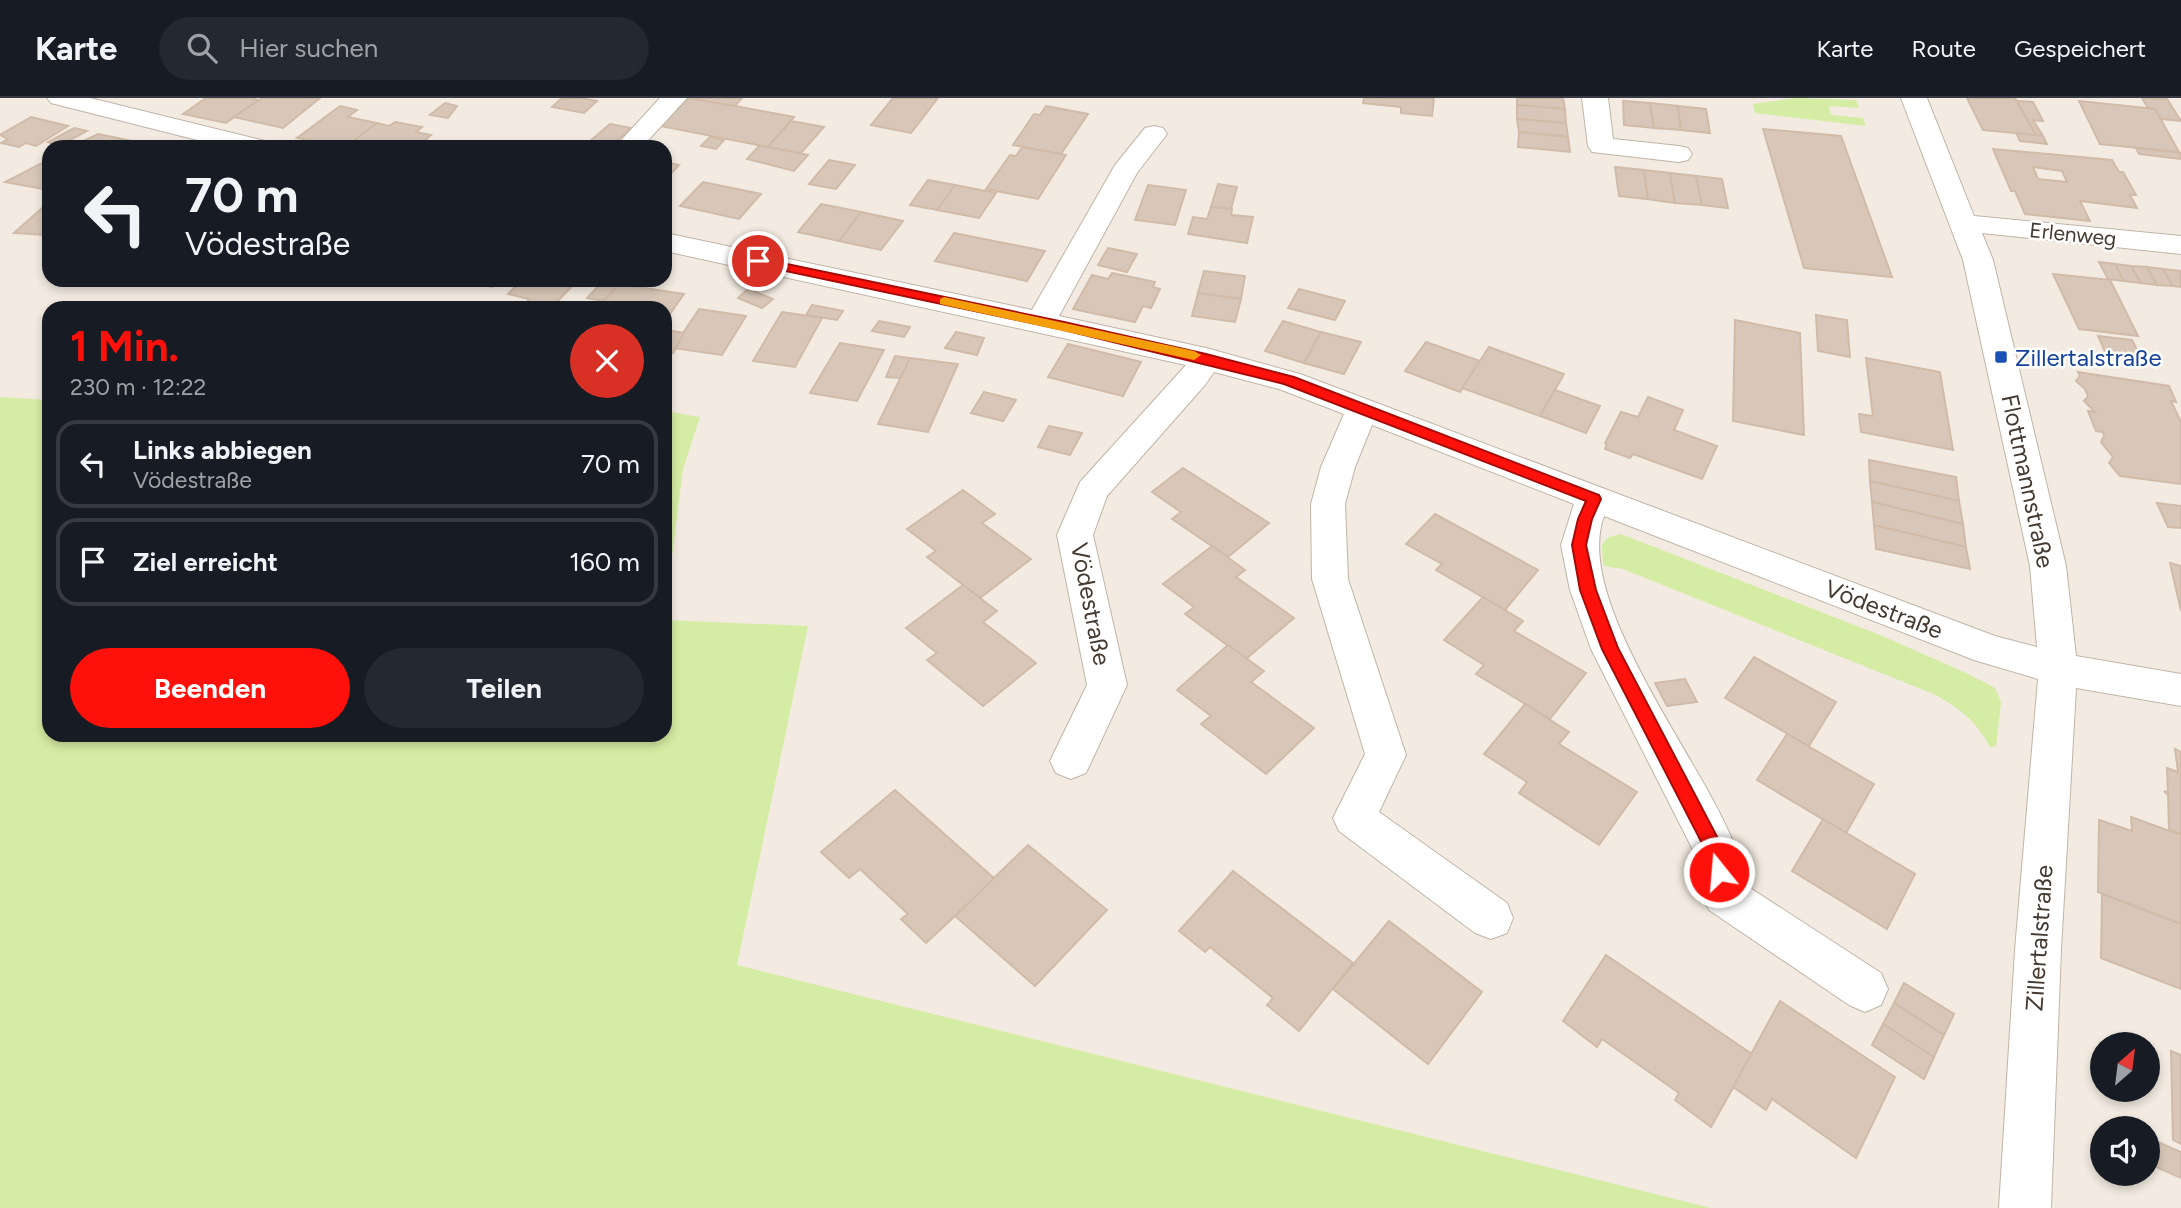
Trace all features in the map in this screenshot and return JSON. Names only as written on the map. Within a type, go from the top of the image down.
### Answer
[{"type":"street","points":[[60,98],[228,140]]},
{"type":"street","points":[[635,140],[674,98]]},
{"type":"street","points":[[1595,98],[1601,146],[1679,154]]},
{"type":"street","name":"Flottmannstraße","points":[[1914,98],[1978,260],[2048,566],[2058,669]]},
{"type":"street","points":[[1041,321],[1125,171],[1154,134]]},
{"type":"street","name":"Erlenweg","points":[[1964,223],[2181,245]]},
{"type":"street","name":"Vödestraße","points":[[672,243],[1041,321],[1206,358],[1289,380],[1988,649],[2058,669],[2181,690]]},
{"type":"street","name":"Vödestraße","points":[[1071,761],[1107,685],[1075,535],[1093,492],[1194,379],[1206,358]]},
{"type":"street","points":[[1362,409],[1338,467],[1328,504],[1330,579],[1386,755],[1354,818],[1491,918]]},
{"type":"street","points":[[1594,499],[1585,519],[1579,545],[1588,590],[1610,649],[1714,848],[1724,896],[1865,989]]},
{"type":"street","name":"Zillertalstraße","points":[[2025,1208],[2038,950],[2058,669]]},
{"type":"green space","points":[[1796,98],[1856,100],[1859,108],[1829,106],[1831,115],[1863,118],[1866,126],[1755,113],[1753,104]]},
{"type":"green space","points":[[0,397],[42,400],[42,742],[672,742],[672,620],[808,626],[737,965],[1711,1208],[0,1208]]},
{"type":"green space","points":[[672,412],[700,417],[683,469],[672,556]]},
{"type":"green space","points":[[1621,534],[1880,635],[1995,688],[2001,702],[1996,747],[1990,747],[1965,715],[1931,693],[1623,569],[1603,566],[1602,544],[1609,537]]},
{"type":"building","points":[[206,98],[259,100],[226,123],[183,114]]},
{"type":"building","points":[[262,98],[320,98],[283,128],[234,117]]},
{"type":"building","points":[[562,98],[597,101],[584,113],[552,107]]},
{"type":"building","points":[[688,98],[794,117],[768,147],[660,126]]},
{"type":"building","points":[[688,98],[742,98],[735,106]]},
{"type":"building","points":[[893,98],[938,98],[911,133],[871,125]]},
{"type":"building","points":[[1364,98],[1434,98],[1432,116],[1401,113],[1401,107],[1363,103]]},
{"type":"building","points":[[1517,98],[1563,98],[1565,109],[1517,105]]},
{"type":"building","points":[[1967,98],[2015,98],[2036,135],[1983,130]]},
{"type":"building","points":[[2142,98],[2167,99],[2181,121],[2161,119],[2155,109],[2148,108]]},
{"type":"building","points":[[1623,101],[1650,103],[1654,128],[1624,125]]},
{"type":"building","points":[[2017,101],[2033,102],[2043,121],[2033,120],[2043,136],[2036,135]]},
{"type":"building","points":[[2079,101],[2155,109],[2179,152],[2100,144]]},
{"type":"building","points":[[445,103],[457,106],[448,118],[430,115]]},
{"type":"building","points":[[1650,103],[1678,106],[1681,130],[1654,128]]},
{"type":"building","points":[[1517,105],[1565,109],[1566,123],[1517,119]]},
{"type":"building","points":[[340,106],[357,110],[348,117],[377,123],[354,140],[297,138]]},
{"type":"building","points":[[1046,106],[1088,114],[1061,154],[1013,145],[1034,114],[1040,115]]},
{"type":"building","points":[[1678,106],[1706,109],[1710,133],[1681,130]]},
{"type":"building","points":[[31,117],[68,126],[36,146],[26,143],[19,147],[1,143],[8,139],[0,135]]},
{"type":"building","points":[[1517,119],[1566,123],[1568,137],[1519,132]]},
{"type":"building","points":[[791,121],[824,127],[801,153],[768,147]]},
{"type":"building","points":[[395,122],[422,127],[416,132],[431,135],[425,140],[354,140],[377,123],[389,126]]},
{"type":"building","points":[[610,124],[631,128],[618,140],[591,140]]},
{"type":"building","points":[[74,128],[87,131],[70,140],[52,140]]},
{"type":"building","points":[[1763,129],[1841,136],[1892,277],[1804,268]]},
{"type":"building","points":[[1519,132],[1568,137],[1570,152],[1518,147]]},
{"type":"building","points":[[2016,133],[2043,136],[2047,144],[2020,141]]},
{"type":"building","points":[[98,134],[127,140],[86,140]]},
{"type":"building","points":[[710,137],[724,140],[716,149],[701,146]]},
{"type":"building","points":[[759,146],[808,155],[794,171],[747,159]]},
{"type":"building","points":[[1022,147],[1066,155],[1038,199],[986,189],[1010,155],[1016,156]]},
{"type":"building","points":[[2136,148],[2181,153],[2181,159],[2139,154]]},
{"type":"building","points":[[1993,149],[2112,160],[2119,172],[2123,172],[2136,195],[2130,195],[2137,208],[2080,201],[2090,221],[2025,214],[2015,191],[2011,191]],"holes":[[[2033,167],[2062,171],[2067,182],[2038,179]]]},
{"type":"building","points":[[829,160],[855,165],[836,189],[809,184]]},
{"type":"building","points":[[42,163],[42,189],[5,182]]},
{"type":"building","points":[[672,164],[679,165],[672,172]]},
{"type":"building","points":[[1615,167],[1644,170],[1648,199],[1619,196]]},
{"type":"building","points":[[1644,170],[1670,173],[1675,203],[1648,199]]},
{"type":"building","points":[[1670,173],[1696,176],[1702,205],[1675,203]]},
{"type":"building","points":[[1696,176],[1722,179],[1728,208],[1702,205]]},
{"type":"building","points":[[928,180],[955,185],[937,210],[910,205]]},
{"type":"building","points":[[703,182],[761,194],[739,219],[680,206]]},
{"type":"building","points":[[1218,184],[1237,187],[1231,209],[1211,207]]},
{"type":"building","points":[[955,185],[996,193],[979,218],[937,210]]},
{"type":"building","points":[[1148,185],[1186,190],[1175,225],[1135,220]]},
{"type":"building","points":[[821,204],[861,212],[839,241],[798,232]]},
{"type":"building","points":[[1211,207],[1232,209],[1231,215],[1253,217],[1247,243],[1188,234],[1193,217],[1207,219]]},
{"type":"building","points":[[42,208],[42,235],[14,233]]},
{"type":"building","points":[[861,212],[903,221],[881,250],[839,241]]},
{"type":"building","points":[[954,233],[1045,251],[1027,281],[935,261]]},
{"type":"building","points":[[1108,248],[1137,254],[1127,272],[1098,265]]},
{"type":"building","points":[[2099,262],[2115,264],[2124,281],[2108,279]]},
{"type":"building","points":[[2115,264],[2131,266],[2141,283],[2124,281]]},
{"type":"building","points":[[2131,266],[2147,267],[2157,285],[2141,283]]},
{"type":"building","points":[[2147,267],[2163,269],[2173,286],[2157,285]]},
{"type":"building","points":[[2163,269],[2180,271],[2181,287],[2173,286]]},
{"type":"building","points":[[1204,271],[1245,276],[1241,299],[1198,293]]},
{"type":"building","points":[[1112,273],[1155,282],[1153,287],[1160,289],[1151,308],[1143,306],[1135,322],[1073,309],[1092,275],[1108,279]]},
{"type":"building","points":[[2053,274],[2110,280],[2138,336],[2079,329]]},
{"type":"building","points":[[515,287],[571,287],[558,301],[528,301],[529,299],[508,294]]},
{"type":"building","points":[[597,287],[616,287],[603,301],[587,298]]},
{"type":"building","points":[[616,287],[638,287],[684,294],[672,311],[672,301],[604,301]]},
{"type":"building","points":[[748,289],[773,299],[762,308],[738,298]]},
{"type":"building","points":[[1299,289],[1345,301],[1335,320],[1288,308]]},
{"type":"building","points":[[1198,293],[1241,299],[1235,322],[1192,316]]},
{"type":"building","points":[[812,305],[843,311],[837,320],[806,315]]},
{"type":"building","points":[[699,309],[746,316],[722,355],[673,348]]},
{"type":"building","points":[[782,312],[822,318],[795,367],[753,361]]},
{"type":"building","points":[[1816,315],[1847,320],[1850,357],[1818,351]]},
{"type":"building","points":[[1735,320],[1800,333],[1804,435],[1733,421]]},
{"type":"building","points":[[879,321],[910,327],[904,337],[872,331]]},
{"type":"building","points":[[1283,321],[1321,332],[1304,363],[1265,351]]},
{"type":"building","points":[[672,331],[684,333],[673,353]]},
{"type":"building","points":[[956,332],[984,338],[977,355],[945,348]]},
{"type":"building","points":[[1321,332],[1361,342],[1344,374],[1304,363]]},
{"type":"building","points":[[2098,336],[2132,340],[2142,360],[2107,356]]},
{"type":"building","points":[[1426,342],[1480,361],[1460,392],[1405,371]]},
{"type":"building","points":[[840,343],[884,350],[857,401],[810,393]]},
{"type":"building","points":[[1068,344],[1141,362],[1123,396],[1048,377]]},
{"type":"building","points":[[1489,347],[1564,374],[1540,416],[1462,388]]},
{"type":"building","points":[[895,356],[910,358],[901,378],[886,377]]},
{"type":"building","points":[[910,358],[958,364],[928,432],[878,424]]},
{"type":"building","points":[[1866,358],[1940,372],[1953,450],[1861,432],[1859,414],[1873,416]]},
{"type":"building","points":[[2078,372],[2169,386],[2176,402],[2171,401],[2181,422],[2181,484],[2120,476],[2109,463],[2113,457],[2101,442],[2103,432],[2096,431],[2088,411],[2095,412],[2084,401],[2088,396],[2076,381],[2080,376]]},
{"type":"building","points":[[1555,390],[1600,406],[1586,433],[1540,416]]},
{"type":"building","points":[[984,392],[1016,400],[1003,421],[971,413]]},
{"type":"building","points":[[1648,397],[1683,410],[1674,430],[1717,446],[1702,479],[1633,454],[1630,458],[1605,449],[1605,443],[1621,412],[1638,417]]},
{"type":"building","points":[[1049,426],[1082,433],[1070,455],[1038,447]]},
{"type":"building","points":[[1869,460],[1956,477],[1959,501],[1870,481]]},
{"type":"building","points":[[1183,468],[1269,523],[1228,557],[1172,519],[1181,512],[1152,492]]},
{"type":"building","points":[[1870,481],[1959,501],[1963,524],[1872,502]]},
{"type":"building","points":[[963,490],[995,514],[982,523],[1031,559],[980,598],[927,557],[936,551],[907,529]]},
{"type":"building","points":[[1872,502],[1963,524],[1966,547],[1874,525]]},
{"type":"building","points":[[2157,503],[2181,506],[2181,528],[2168,527]]},
{"type":"building","points":[[1435,514],[1538,570],[1505,610],[1436,570],[1442,564],[1406,544]]},
{"type":"building","points":[[1874,525],[1966,547],[1970,569],[1876,549]]},
{"type":"building","points":[[1212,546],[1245,570],[1236,577],[1294,618],[1246,659],[1185,614],[1194,607],[1163,584]]},
{"type":"building","points":[[2170,563],[2181,566],[2181,611]]},
{"type":"building","points":[[963,585],[997,611],[983,622],[1036,663],[983,706],[927,660],[937,653],[906,628]]},
{"type":"building","points":[[1483,597],[1523,621],[1514,631],[1586,673],[1550,719],[1476,674],[1484,665],[1444,640]]},
{"type":"building","points":[[1228,645],[1264,671],[1251,682],[1314,728],[1266,774],[1201,724],[1211,716],[1177,690]]},
{"type":"building","points":[[1754,657],[1836,702],[1809,746],[1725,698]]},
{"type":"building","points":[[1685,679],[1697,702],[1667,706],[1655,683]]},
{"type":"building","points":[[1525,704],[1569,732],[1559,744],[1637,792],[1599,845],[1519,793],[1527,782],[1484,754]]},
{"type":"building","points":[[1787,734],[1874,784],[1846,833],[1757,780]]},
{"type":"building","points":[[2175,749],[2181,752],[2181,834],[2169,829],[2168,795],[2164,791],[2168,793],[2167,768],[2178,772]]},
{"type":"building","points":[[895,790],[995,879],[926,943],[901,919],[908,914],[860,869],[849,878],[821,852]]},
{"type":"building","points":[[2131,817],[2181,835],[2181,924],[2098,892],[2099,820],[2132,831]]},
{"type":"building","points":[[1823,819],[1915,874],[1887,929],[1792,871]]},
{"type":"building","points":[[1028,845],[1107,910],[1035,986],[955,916]]},
{"type":"building","points":[[1233,871],[1353,963],[1299,1031],[1267,1005],[1273,998],[1210,947],[1205,952],[1179,931]]},
{"type":"building","points":[[2102,894],[2181,924],[2181,989],[2101,958]]},
{"type":"building","points":[[1389,921],[1482,992],[1428,1064],[1333,989]]},
{"type":"building","points":[[1606,955],[1752,1054],[1711,1127],[1675,1100],[1679,1093],[1602,1039],[1597,1047],[1563,1021]]},
{"type":"building","points":[[1904,983],[1954,1014],[1944,1035],[1894,1003]]},
{"type":"building","points":[[1780,1001],[1895,1077],[1856,1158],[1772,1099],[1766,1110],[1733,1087]]},
{"type":"building","points":[[1894,1003],[1944,1035],[1934,1057],[1883,1024]]},
{"type":"building","points":[[1883,1024],[1934,1057],[1924,1079],[1872,1045]]},
{"type":"building","points":[[2171,1051],[2181,1055],[2181,1144],[2173,1140]]},
{"type":"building","points":[[2160,1143],[2181,1152],[2181,1178],[2160,1169]]},
{"type":"slow traffic","points":[[944,301],[1194,355]]},
{"type":"place","name":"Zillertalstraße","points":[[2001,357]]},
{"type":"route","points":[[758,261],[1064,326],[1289,380],[1594,499],[1585,519],[1579,545],[1588,590],[1610,649],[1714,848],[1719,872]]}]
